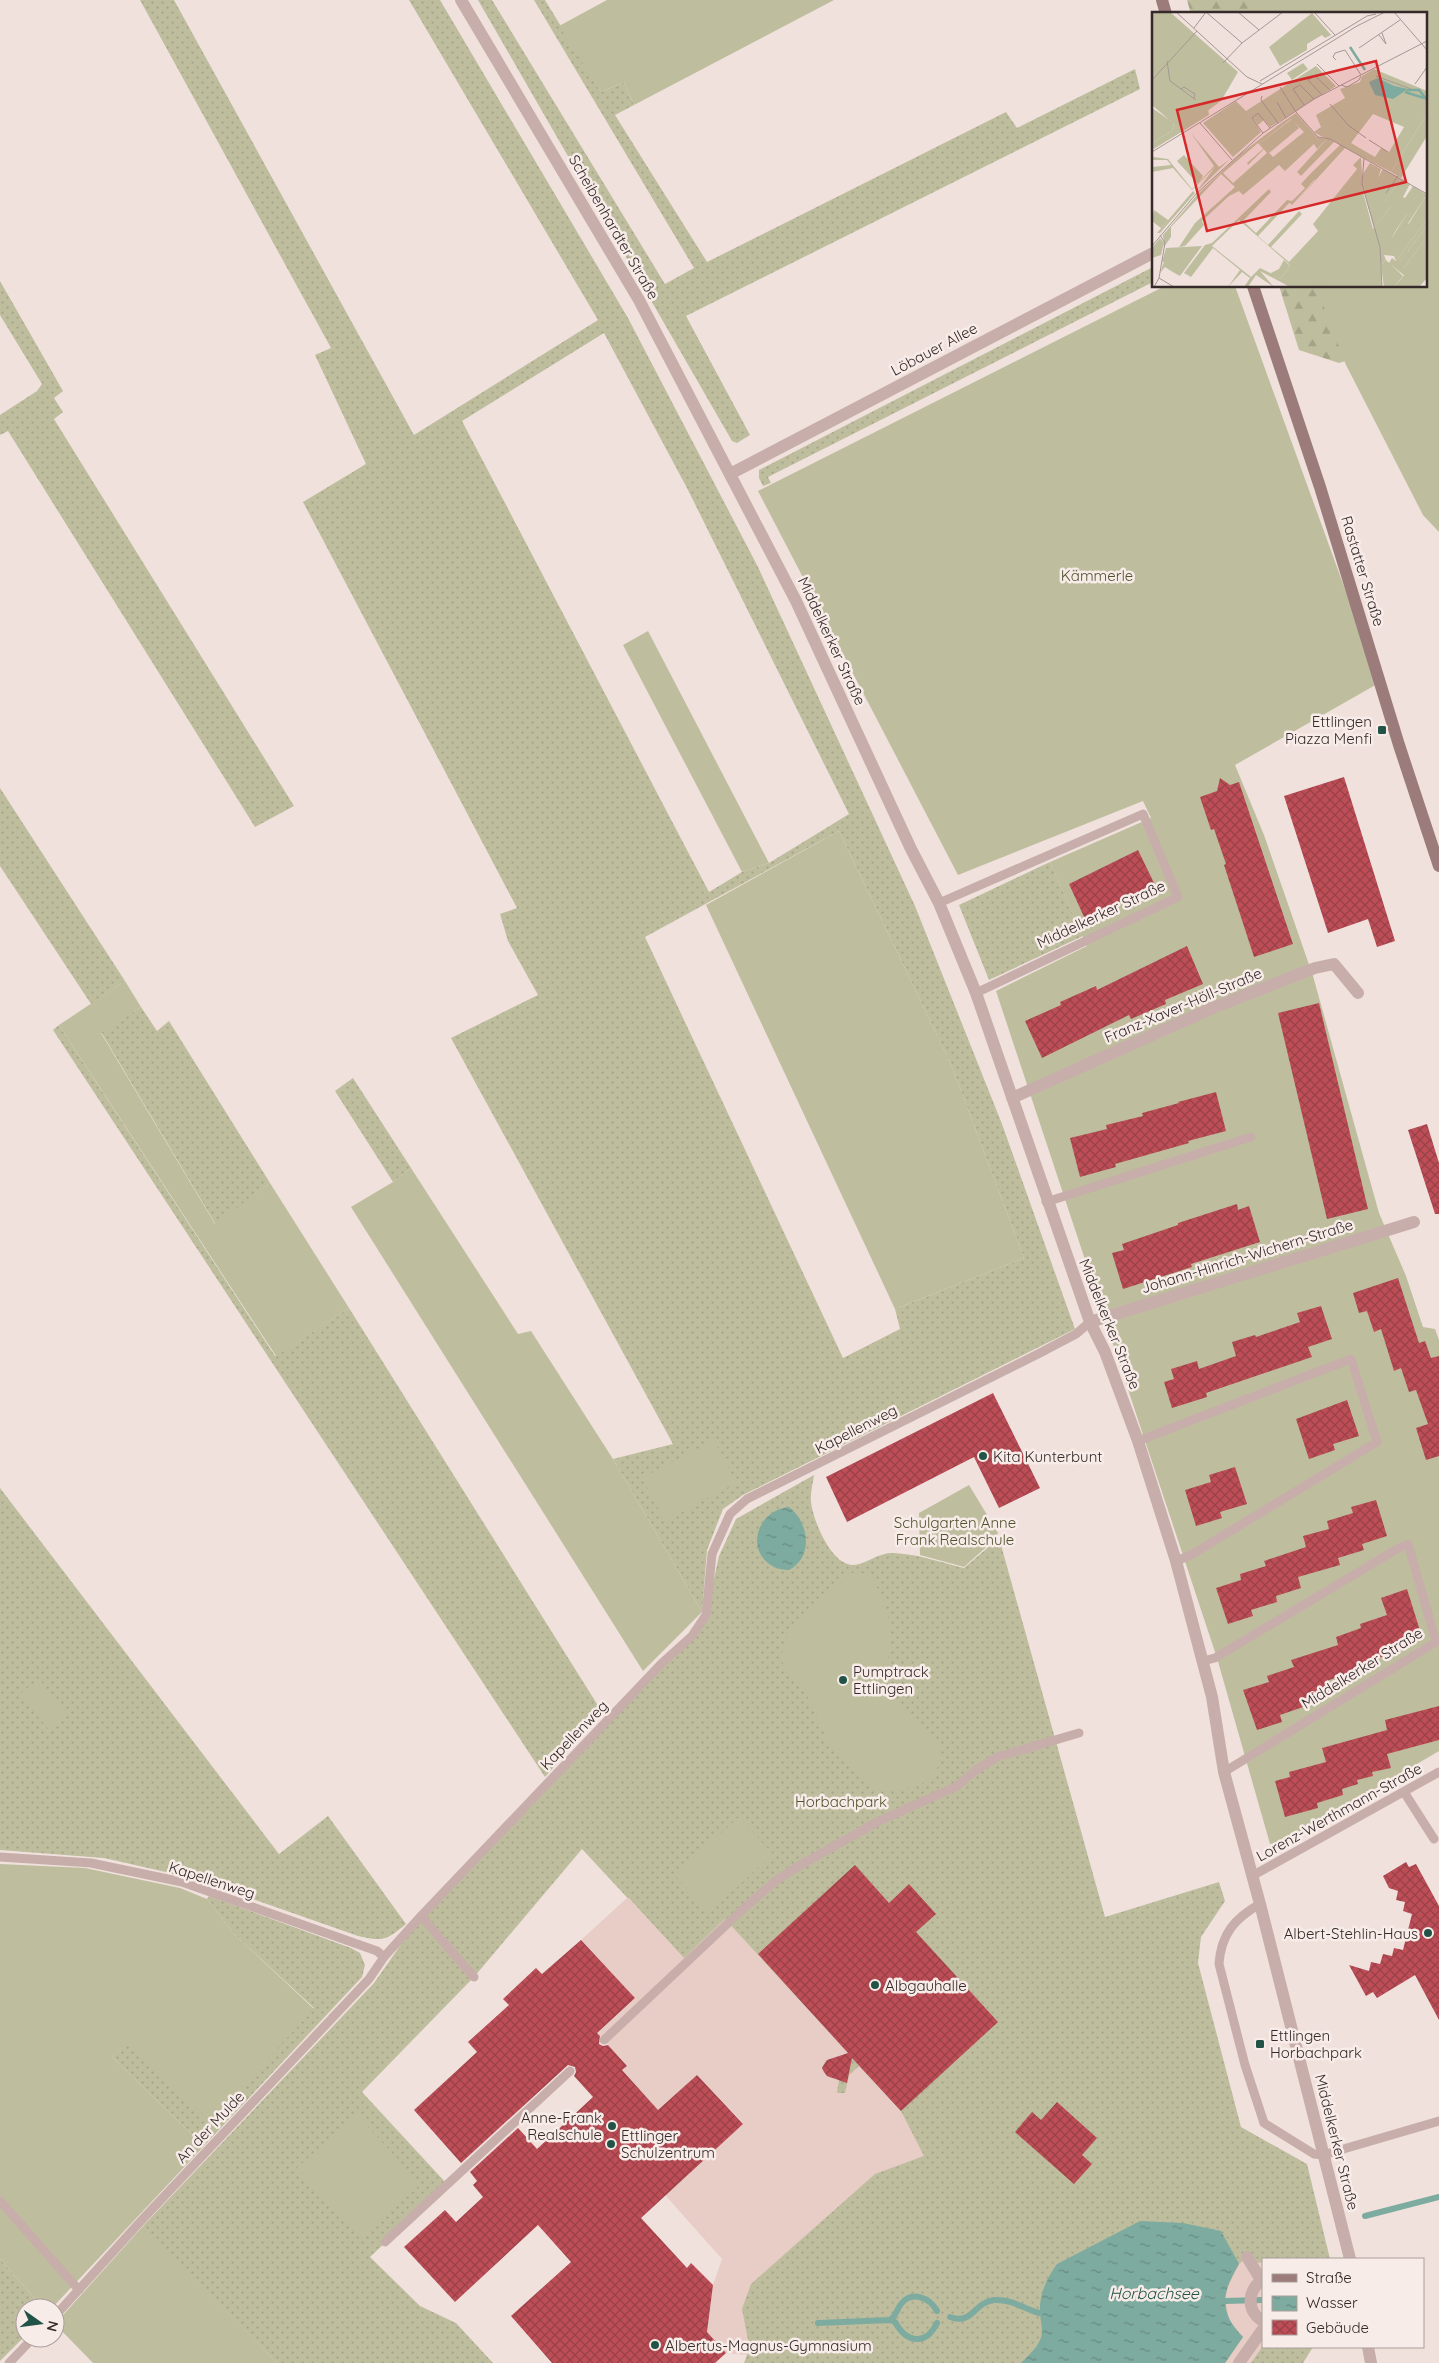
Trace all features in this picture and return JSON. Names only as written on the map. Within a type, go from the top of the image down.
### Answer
[{"type":"main road","name":"Rastatter Straße","points":[[1254,288],[1320,487],[1399,745],[1439,866]]},
{"type":"street","name":"Scheibenhardter Straße","points":[[461,0],[639,300],[730,474]]},
{"type":"street","name":"Löbauer Allee","points":[[730,474],[1152,254]]},
{"type":"street","name":"Middelkerker Straße","points":[[730,474],[796,601],[911,849],[939,903],[976,993],[1046,1202],[1090,1322],[1105,1352],[1138,1441],[1176,1561],[1203,1661],[1212,1697],[1224,1772],[1260,1904],[1350,2258]]},
{"type":"street","name":"Franz-Xaver-Höll-Straße","points":[[1012,1098],[1215,1007],[1315,968],[1334,964],[1358,993]]},
{"type":"street","name":"Johann-Hinrich-Wichern-Straße","points":[[1090,1322],[1414,1222]]},
{"type":"street","points":[[1247,2257],[1262,2280],[1252,2291],[1251,2300],[1254,2314],[1262,2320]]},
{"type":"street","points":[[1239,2363],[1262,2330]]},
{"type":"street","points":[[1368,2348],[1371,2363]]},
{"type":"lane","name":"Middelkerker Straße","points":[[939,903],[1143,814],[1178,897],[976,993]]},
{"type":"lane","points":[[1046,1202],[1251,1137]]},
{"type":"lane","name":"Kapellenweg","points":[[0,1857],[91,1863],[182,1882],[376,1951],[384,1957],[662,1663],[692,1636],[706,1615],[712,1554],[730,1514],[747,1499],[1038,1354],[1076,1334],[1090,1322]]},
{"type":"lane","points":[[1138,1441],[1351,1359],[1377,1442],[1190,1555],[1176,1561]]},
{"type":"lane","name":"Middelkerker Straße","points":[[1203,1661],[1215,1658],[1408,1544],[1436,1642],[1224,1772]]},
{"type":"lane","points":[[604,2040],[742,1910],[792,1870],[877,1822],[957,1786],[976,1770],[998,1757],[1079,1733]]},
{"type":"lane","name":"Lorenz-Werthmann-Straße","points":[[1252,1876],[1439,1772]]},
{"type":"lane","points":[[1404,1792],[1434,1839]]},
{"type":"lane","points":[[1260,1904],[1246,1912],[1226,1933],[1220,1947],[1219,1964],[1245,2065],[1264,2123],[1314,2154],[1323,2155],[1439,2121]]},
{"type":"lane","points":[[421,1916],[474,1977]]},
{"type":"lane","name":"An der Mulde","points":[[65,2305],[140,2222],[369,1978],[384,1957]]},
{"type":"lane","points":[[385,2242],[570,2071]]},
{"type":"lane","points":[[0,2201],[79,2290]]},
{"type":"lane","points":[[9,2363],[23,2348]]},
{"type":"green space","points":[[140,0],[174,0],[414,435],[598,320],[409,0],[440,0],[628,318],[758,567],[915,906],[1002,1124],[1075,1329],[743,1495],[723,1509],[707,1550],[702,1612],[613,1459],[673,1444],[451,1038],[538,995],[508,941],[500,914],[517,908],[303,502],[366,464],[315,355],[331,348]],"holes":[[[604,333],[687,488],[849,814],[769,863],[742,872],[709,892],[462,421]],[[839,831],[950,1062],[1024,1258],[895,1309],[900,1329],[843,1358],[645,937]]]},
{"type":"green space","points":[[478,0],[492,0],[665,284],[694,268],[534,0],[545,0],[601,92],[624,82],[634,105],[615,115],[707,262],[1006,112],[1017,128],[1135,69],[1140,89],[686,316],[750,435],[737,443],[732,441]]},
{"type":"green space","points":[[607,0],[834,0],[634,105],[624,82],[601,92],[559,26]]},
{"type":"green space","points":[[1187,0],[1274,0],[1271,12],[1190,12]]},
{"type":"green space","points":[[1259,0],[1439,0],[1439,532],[1423,515],[1346,365],[1317,288],[1426,288],[1426,12],[1256,12]]},
{"type":"green space","points":[[1152,268],[1152,283],[768,477],[771,483],[763,486],[759,478],[759,470]]},
{"type":"green space","points":[[0,281],[63,391],[54,398],[63,412],[54,419],[294,806],[255,827],[8,431],[0,435],[0,415],[37,391],[42,384],[0,315]]},
{"type":"green space","name":"Kämmerle","points":[[1161,288],[1236,288],[1379,683],[1235,765],[1264,835],[1313,976],[1379,1213],[1406,1276],[1423,1327],[1435,1329],[1439,1340],[1439,1751],[1285,1842],[1270,1844],[1217,1658],[996,991],[1087,946],[1050,862],[1151,818],[1143,801],[958,875],[758,491]]},
{"type":"green space","points":[[1280,288],[1348,288],[1372,353],[1339,363],[1299,350]]},
{"type":"green space","points":[[648,631],[769,863],[742,872],[623,645]]},
{"type":"green space","points":[[0,788],[125,981],[91,1004],[0,866]]},
{"type":"green space","points":[[839,831],[950,1062],[1024,1258],[895,1309],[706,905]]},
{"type":"green space","points":[[1050,862],[1083,936],[989,980],[959,905]]},
{"type":"green space","points":[[125,981],[141,1007],[101,1033],[215,1224],[270,1183],[349,1308],[276,1356],[59,1025]]},
{"type":"green space","points":[[141,1007],[157,1031],[169,1021],[270,1183],[216,1225],[101,1032]]},
{"type":"green space","points":[[59,1025],[275,1356],[349,1308],[602,1712],[545,1777],[53,1030]]},
{"type":"green space","points":[[353,1078],[411,1168],[393,1182],[335,1091]]},
{"type":"green space","points":[[411,1168],[518,1334],[531,1331],[613,1459],[702,1612],[643,1671],[351,1207],[393,1182]]},
{"type":"green space","points":[[714,1440],[736,1483],[665,1521],[642,1478]]},
{"type":"green space","name":"Horbachpark","points":[[814,1475],[811,1499],[815,1519],[824,1540],[837,1558],[845,1563],[858,1564],[883,1554],[893,1553],[920,1557],[964,1568],[999,1538],[1105,1917],[1219,1882],[1225,1901],[1201,1937],[1198,1963],[1241,2127],[1307,2164],[1330,2258],[1262,2258],[1262,2348],[1312,2348],[1303,2363],[744,2363],[747,2355],[735,2309],[744,2281],[853,2187],[687,1962],[582,1849],[474,1977],[362,2092],[447,2184],[370,2257],[420,2306],[456,2323],[493,2363],[277,2363],[143,2226],[374,1983],[421,1916],[706,1615],[719,1556],[736,1519]]},
{"type":"green space","name":"Schulgarten Anne Frank Realschule","points":[[969,1485],[998,1533],[993,1541],[964,1567],[920,1555],[919,1513]]},
{"type":"green space","points":[[0,1488],[279,1854],[328,1816],[406,1924],[384,1938],[366,1938],[170,1873],[104,1858],[0,1850]]},
{"type":"green space","name":"Pumptrack Ettlingen","points":[[851,1573],[861,1573],[868,1576],[874,1582],[882,1598],[889,1625],[890,1645],[886,1675],[891,1693],[907,1712],[928,1729],[936,1738],[941,1748],[941,1759],[937,1769],[924,1782],[914,1787],[883,1791],[873,1788],[862,1780],[837,1753],[823,1732],[801,1682],[795,1678],[791,1679],[780,1658],[790,1629],[810,1613]]},
{"type":"green space","points":[[39,1679],[68,1715],[49,1730],[20,1694]]},
{"type":"green space","points":[[739,1817],[773,1854],[709,1913],[675,1875]]},
{"type":"green space","points":[[0,1864],[85,1868],[180,1888],[207,1899],[235,1935],[314,2009],[210,2121],[128,2042],[112,2057],[204,2146],[61,2298],[34,2298],[0,2259]]},
{"type":"green space","points":[[209,1896],[351,1948],[360,1953],[365,1965],[362,1977],[204,2146],[112,2057],[128,2041],[314,2008],[235,1935],[207,1899]]},
{"type":"green space","points":[[356,2114],[421,2184],[361,2239],[297,2168]]},
{"type":"green space","points":[[143,2226],[277,2363],[93,2363],[65,2334],[65,2313]]},
{"type":"green space","points":[[0,2259],[34,2298],[15,2298],[15,2346],[0,2361]]},
{"type":"shaded area","points":[[628,1897],[684,1958],[725,1919],[853,2058],[841,2067],[836,2059],[827,2060],[824,2063],[822,2068],[827,2076],[831,2078],[840,2073],[837,2093],[845,2093],[849,2075],[859,2066],[901,2111],[924,2156],[875,2174],[751,2284],[742,2309],[750,2350],[747,2355],[726,2353],[707,2332],[713,2285],[722,2259],[665,2195],[743,2123],[697,2075],[658,2110],[622,2070],[627,2066],[597,2033],[635,1998],[581,1940]]},
{"type":"shaded area","points":[[1247,2257],[1257,2263],[1262,2262],[1262,2347],[1251,2363],[1225,2363],[1243,2337],[1229,2320],[1225,2301],[1225,2292],[1239,2264]]},
{"type":"water","points":[[789,1507],[801,1521],[806,1539],[802,1557],[789,1570],[776,1568],[765,1560],[759,1551],[757,1542],[758,1532],[762,1523],[769,1515]]},
{"type":"water","name":"Horbachsee","points":[[1140,2221],[1183,2223],[1221,2231],[1239,2264],[1226,2293],[1226,2310],[1229,2319],[1243,2337],[1225,2363],[1021,2363],[1035,2348],[1041,2338],[1040,2305],[1042,2293],[1057,2264]]},
{"type":"building","points":[[1344,777],[1395,941],[1377,947],[1368,919],[1328,933],[1284,796]]},
{"type":"building","points":[[1220,778],[1230,785],[1239,782],[1293,944],[1254,957],[1224,865],[1226,864],[1214,829],[1211,830],[1200,797],[1217,791]]},
{"type":"building","points":[[1138,850],[1155,885],[1085,919],[1069,884]]},
{"type":"building","points":[[1187,946],[1203,984],[1165,1000],[1166,1004],[1131,1019],[1129,1015],[1042,1058],[1025,1021],[1061,1005],[1060,1002],[1096,986],[1097,990]]},
{"type":"building","points":[[1319,1003],[1368,1209],[1327,1219],[1278,1013]]},
{"type":"building","points":[[1216,1092],[1226,1131],[1115,1164],[1116,1167],[1080,1177],[1070,1138],[1107,1129],[1106,1125],[1143,1116],[1142,1113]]},
{"type":"building","points":[[1427,1124],[1439,1163],[1439,1214],[1435,1214],[1408,1130]]},
{"type":"building","points":[[1237,1204],[1238,1210],[1249,1206],[1260,1242],[1191,1264],[1192,1267],[1123,1289],[1112,1253],[1124,1250],[1122,1244]]},
{"type":"building","points":[[1398,1278],[1419,1343],[1425,1341],[1431,1358],[1439,1356],[1439,1456],[1426,1460],[1416,1428],[1428,1424],[1416,1390],[1409,1392],[1401,1368],[1394,1371],[1381,1329],[1374,1332],[1367,1311],[1359,1313],[1353,1293]]},
{"type":"building","points":[[1321,1306],[1332,1339],[1308,1347],[1312,1357],[1206,1393],[1207,1397],[1172,1408],[1164,1382],[1174,1379],[1171,1369],[1197,1361],[1199,1369],[1236,1356],[1232,1342],[1255,1335],[1256,1337],[1300,1322],[1297,1313]]},
{"type":"building","points":[[993,1393],[1040,1488],[999,1508],[974,1457],[847,1522],[826,1477]]},
{"type":"building","points":[[1347,1400],[1359,1436],[1333,1444],[1335,1450],[1309,1459],[1296,1419]]},
{"type":"building","points":[[1235,1467],[1247,1504],[1220,1512],[1222,1518],[1196,1526],[1185,1490],[1211,1482],[1209,1475]]},
{"type":"building","points":[[1376,1500],[1387,1536],[1362,1544],[1364,1550],[1338,1558],[1340,1565],[1298,1577],[1301,1588],[1276,1596],[1277,1602],[1251,1610],[1253,1616],[1228,1624],[1216,1588],[1241,1580],[1240,1574],[1266,1566],[1264,1561],[1306,1547],[1303,1536],[1329,1529],[1327,1521],[1353,1513],[1351,1507]]},
{"type":"building","points":[[1407,1589],[1422,1637],[1396,1645],[1398,1652],[1372,1660],[1374,1666],[1326,1681],[1330,1692],[1304,1701],[1306,1706],[1280,1715],[1282,1722],[1257,1730],[1243,1690],[1269,1682],[1267,1676],[1294,1667],[1291,1660],[1338,1645],[1336,1637],[1361,1628],[1360,1624],[1387,1615],[1381,1598]]},
{"type":"building","points":[[1439,1706],[1439,1740],[1387,1754],[1391,1768],[1372,1772],[1373,1776],[1357,1780],[1358,1784],[1342,1789],[1343,1795],[1317,1803],[1318,1808],[1285,1817],[1275,1781],[1290,1777],[1289,1772],[1326,1762],[1322,1748],[1387,1730],[1385,1720]]},
{"type":"building","name":"Albert-Stehlin-Haus","points":[[1406,1862],[1409,1867],[1416,1864],[1439,1906],[1439,2020],[1415,1975],[1377,1998],[1373,1992],[1366,1996],[1349,1965],[1369,1971],[1371,1962],[1380,1964],[1383,1954],[1392,1956],[1394,1948],[1403,1950],[1412,1914],[1403,1911],[1405,1902],[1396,1900],[1398,1891],[1389,1888],[1383,1876]]},
{"type":"building","name":"Albgauhalle","points":[[855,1865],[889,1903],[909,1884],[936,1914],[916,1932],[998,2022],[901,2111],[852,2058],[847,2083],[827,2076],[822,2068],[827,2060],[848,2053],[758,1954]]},
{"type":"building","points":[[581,1940],[635,1998],[597,2033],[600,2036],[599,2044],[603,2046],[608,2045],[627,2066],[622,2070],[658,2110],[697,2075],[743,2124],[641,2218],[687,2268],[691,2263],[713,2285],[707,2332],[726,2353],[715,2363],[552,2363],[511,2316],[571,2262],[538,2225],[455,2302],[404,2247],[445,2210],[456,2222],[483,2197],[473,2185],[477,2181],[470,2172],[518,2128],[537,2149],[593,2097],[574,2076],[576,2072],[575,2067],[568,2065],[461,2163],[414,2110],[477,2052],[468,2042],[509,2005],[503,1999],[536,1968],[542,1974]]},
{"type":"building","points":[[1057,2102],[1097,2138],[1082,2155],[1092,2164],[1074,2184],[1015,2132],[1032,2112],[1041,2120]]},
{"type":"waterway","points":[[1365,2216],[1439,2197]]},
{"type":"waterway","points":[[890,2320],[894,2317],[901,2304],[910,2297],[925,2299],[937,2311]]},
{"type":"waterway","points":[[950,2317],[964,2318],[982,2305],[994,2300],[1012,2303],[1039,2313]]},
{"type":"waterway","points":[[1225,2301],[1262,2300]]},
{"type":"waterway","points":[[818,2323],[890,2320],[895,2322],[905,2334],[916,2339],[927,2336],[937,2323]]},
{"type":"place","name":"Ettlingen Piazza Menfi","points":[[1382,730]]},
{"type":"place","name":"Kita Kunterbunt","points":[[983,1456]]},
{"type":"place","name":"Pumptrack Ettlingen","points":[[843,1680]]},
{"type":"place","name":"Albert-Stehlin-Haus","points":[[1428,1933]]},
{"type":"place","name":"Albgauhalle","points":[[875,1985]]},
{"type":"place","name":"Ettlingen Horbachpark","points":[[1260,2044]]},
{"type":"place","name":"Anne-Frank Realschule","points":[[612,2126]]},
{"type":"place","name":"Ettlinger Schulzentrum","points":[[611,2144]]},
{"type":"place","name":"Albertus-Magnus-Gymnasium","points":[[655,2345]]}]
